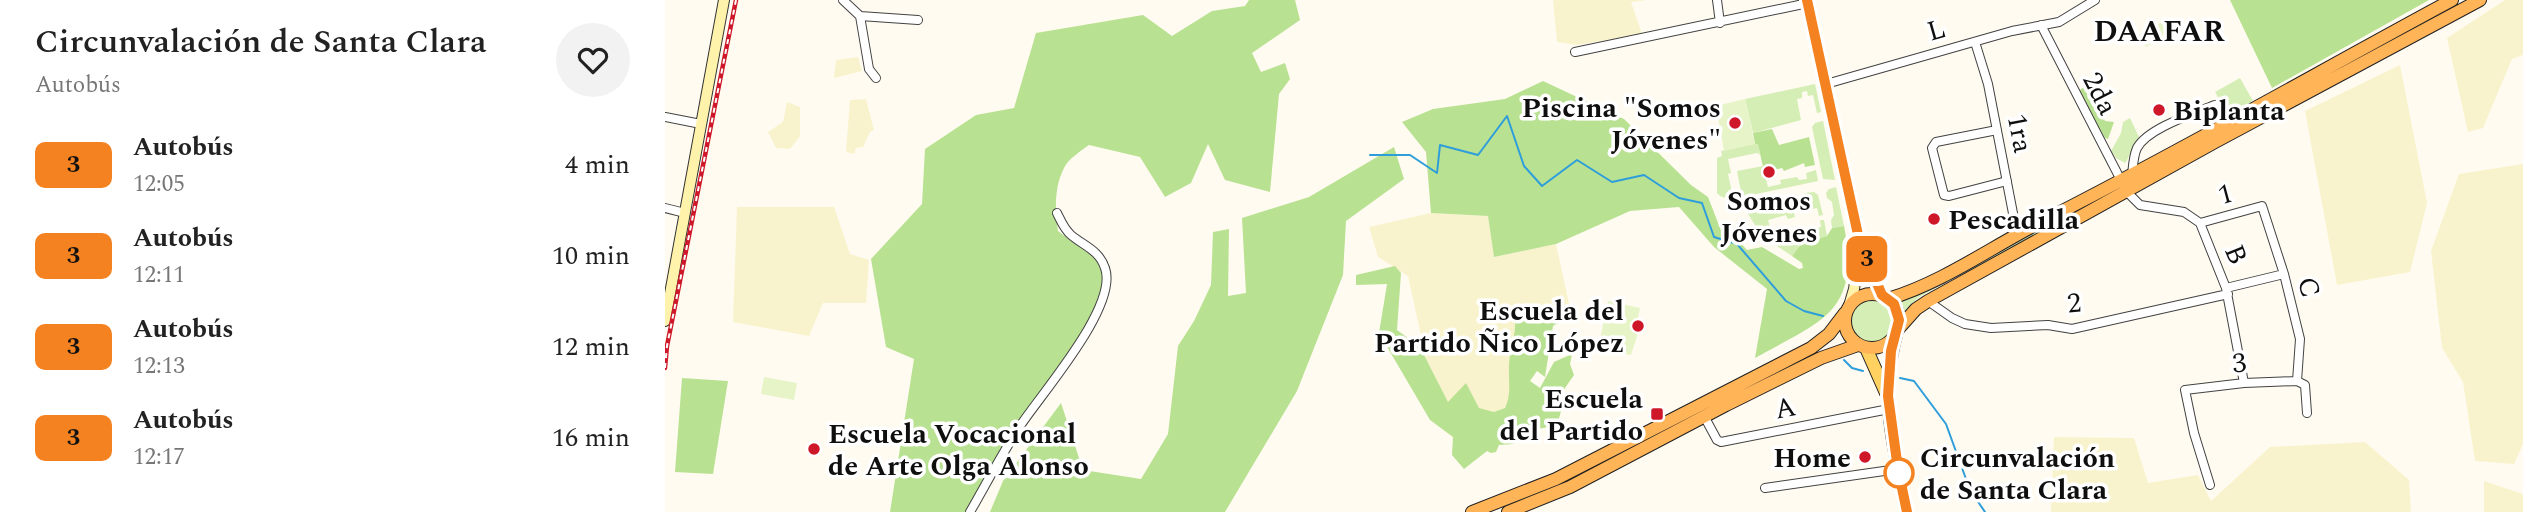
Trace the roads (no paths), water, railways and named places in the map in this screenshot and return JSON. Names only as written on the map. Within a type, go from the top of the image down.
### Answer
[{"type":"highway","points":[[1508,512],[1570,487],[1821,358],[1862,346],[1883,346],[1916,309],[1928,301],[2224,124],[2452,0]]},
{"type":"highway","points":[[1472,512],[1556,479],[1811,348],[1829,334],[1847,310],[1863,295],[1885,297],[1917,289],[2017,234],[2215,142],[2480,0]]},
{"type":"highway","points":[[1885,297],[1898,312],[1897,331]]},
{"type":"highway","points":[[1847,310],[1846,331],[1862,346]]},
{"type":"main road","points":[[665,321],[724,0]]},
{"type":"main road","points":[[1808,2],[1860,244],[1885,297]]},
{"type":"main road","points":[[1847,310],[1854,289],[1860,244]]},
{"type":"main road","points":[[1897,331],[1891,351],[1888,403],[1907,512]]},
{"type":"main road","points":[[1862,346],[1888,403]]},
{"type":"street","points":[[843,0],[860,16],[869,69],[876,78]]},
{"type":"street","points":[[1717,0],[1720,23]]},
{"type":"street","name":"L","points":[[1826,84],[1975,42],[2059,22],[2095,0]]},
{"type":"street","points":[[1576,52],[1808,2]]},
{"type":"street","points":[[860,16],[918,20]]},
{"type":"street","name":"2da","points":[[2041,25],[2127,183]]},
{"type":"street","name":"1ra","points":[[1975,42],[1988,84],[2017,234]]},
{"type":"street","points":[[2127,183],[2138,146],[2158,130],[2214,105],[2224,124]]},
{"type":"street","points":[[665,117],[701,124]]},
{"type":"street","points":[[1997,130],[1936,142],[1932,148],[1944,195],[2007,181]]},
{"type":"street","name":"B","points":[[2127,183],[2140,205],[2184,212],[2200,223],[2227,291],[2244,383]]},
{"type":"street","name":"1","points":[[2200,223],[2262,206]]},
{"type":"street","name":"C","points":[[2262,206],[2284,274],[2300,339],[2297,381]]},
{"type":"street","points":[[665,208],[685,213]]},
{"type":"street","points":[[969,512],[1019,428],[1062,369],[1102,302],[1106,270],[1100,257],[1091,247],[1071,235],[1057,213]]},
{"type":"street","name":"2","points":[[1928,301],[1965,324],[2003,328],[2048,325],[2071,329],[2227,291],[2284,274]]},
{"type":"street","points":[[2297,381],[2305,385],[2307,413]]},
{"type":"street","name":"3","points":[[2210,485],[2194,433],[2185,390],[2244,383],[2297,381]]},
{"type":"street","name":"A","points":[[1704,416],[1717,440],[1721,442],[1888,403]]},
{"type":"street","points":[[1765,488],[1898,469]]},
{"type":"waterway","points":[[1370,155],[1410,155],[1437,173],[1440,145],[1478,155],[1507,116],[1524,166],[1542,186],[1577,160],[1612,182],[1644,175],[1679,198],[1702,203],[1714,237],[1737,244],[1786,301],[1804,311],[1823,316]]},
{"type":"waterway","points":[[1844,360],[1852,368],[1863,371]]},
{"type":"waterway","points":[[1900,378],[1914,381],[1946,424],[1970,490],[1985,512]]},
{"type":"railway","points":[[665,368],[667,346],[736,0]]},
{"type":"place","name":"Biplanta","points":[[2159,110]]},
{"type":"place","name":"Piscina \"Somos Jóvenes\"","points":[[1735,123]]},
{"type":"place","name":"Somos Jóvenes","points":[[1769,172]]},
{"type":"place","name":"Pescadilla","points":[[1934,219]]},
{"type":"place","name":"Escuela del Partido Ñico López","points":[[1638,326]]},
{"type":"place","name":"Escuela del Partido","points":[[1657,414]]},
{"type":"place","name":"Escuela Vocacional de Arte Olga Alonso","points":[[814,449]]},
{"type":"place","name":"Home","points":[[1865,457]]},
{"type":"place","name":"Circunvalación de Santa Clara","points":[[1899,473]]},
{"type":"district","name":"DAAFAR","points":[[2159,31]]}]
